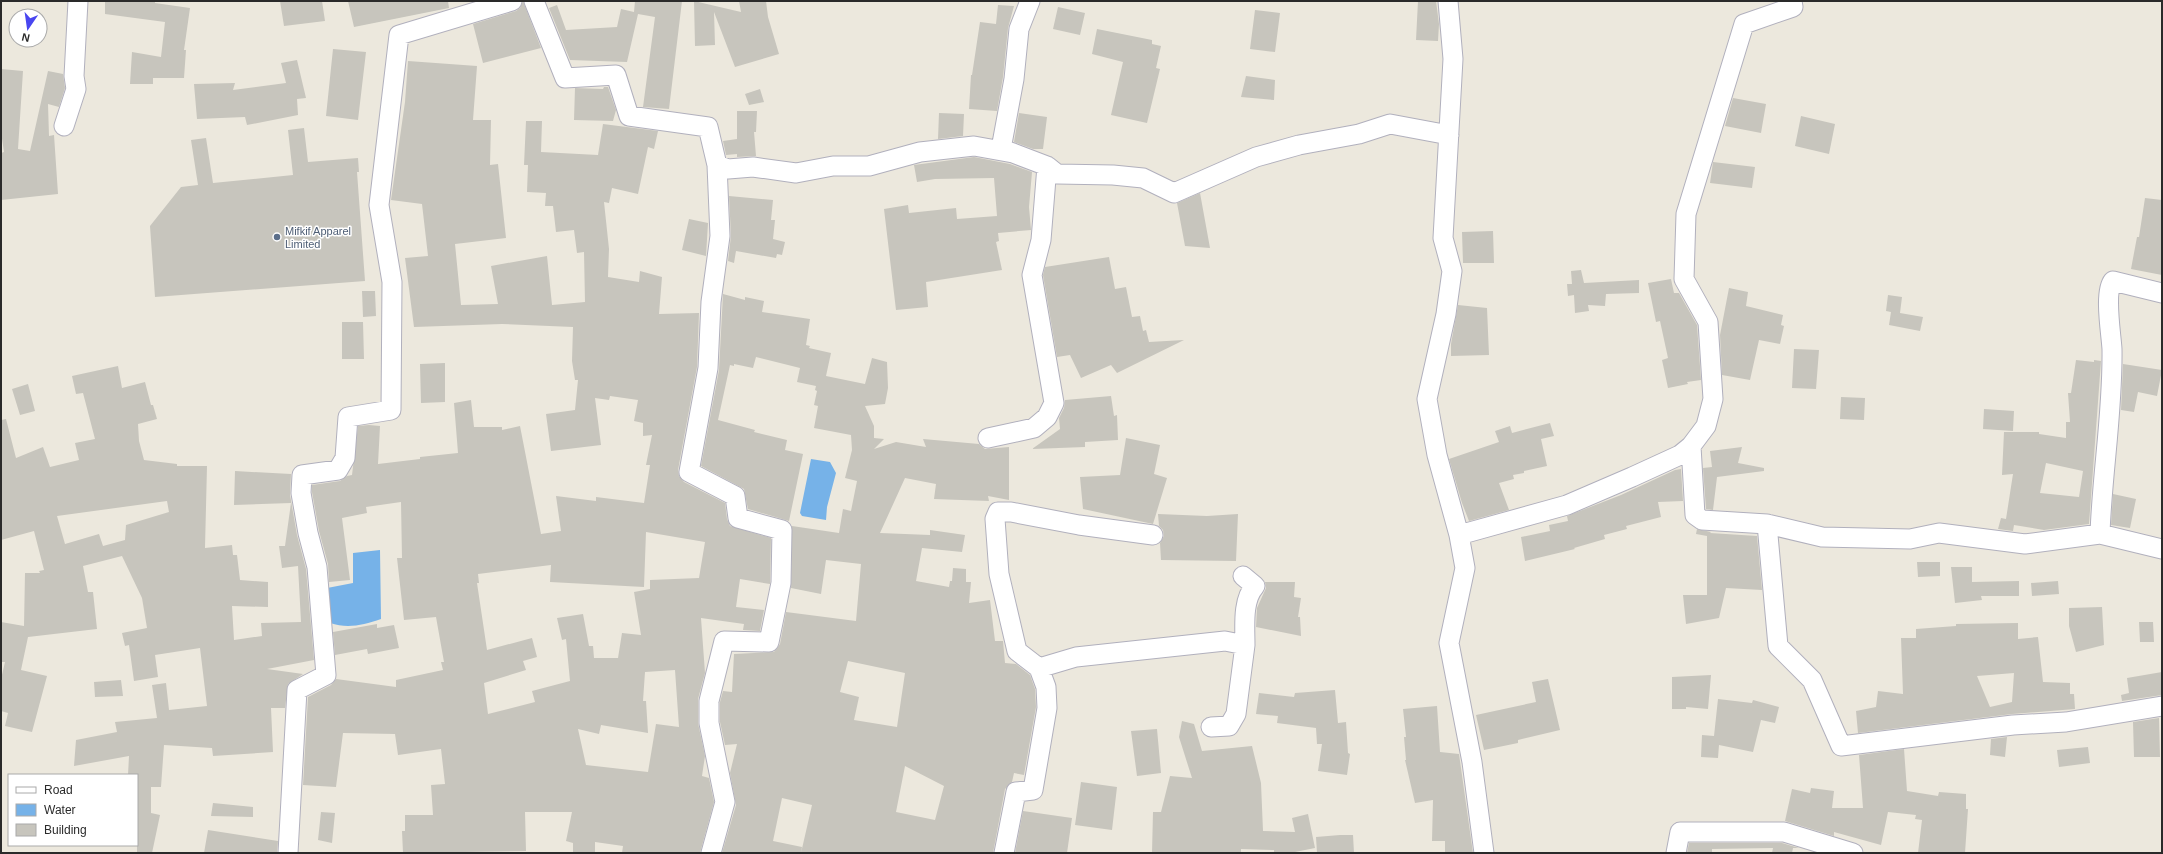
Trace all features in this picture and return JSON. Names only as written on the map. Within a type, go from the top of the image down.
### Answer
[{"type":"street","points":[[64,126],[76,89],[74,76],[78,1]]},
{"type":"street","points":[[288,853],[297,690],[326,675],[317,567],[303,506],[301,493],[302,474],[338,470],[345,458],[348,418],[391,410],[392,282],[379,204],[399,35],[512,1]]},
{"type":"street","points":[[534,1],[566,78],[616,75],[629,116],[708,128],[717,165],[720,236],[711,302],[708,368],[689,472],[735,496],[738,518],[782,530],[781,576],[769,642],[724,640],[709,701],[709,722],[725,802],[711,853]]},
{"type":"street","points":[[1030,1],[1019,29],[1014,79],[1001,148],[1047,166],[1056,174],[1113,175],[1143,178],[1174,193],[1256,157],[1299,145],[1359,134],[1390,124],[1449,135]]},
{"type":"street","points":[[1448,1],[1453,59],[1443,238],[1452,270],[1440,344],[1427,399],[1437,455],[1459,535],[1465,568],[1449,642],[1472,762],[1484,853]]},
{"type":"street","points":[[1459,535],[1568,505],[1673,458],[1691,446],[1706,426],[1713,399],[1708,322],[1684,279],[1686,214],[1744,24],[1792,8],[1792,1]]},
{"type":"street","points":[[717,165],[728,169],[753,167],[796,173],[833,166],[869,166],[920,152],[974,146],[1013,153]]},
{"type":"street","points":[[988,438],[1034,428],[1048,418],[1054,403],[1032,275],[1041,240],[1047,166]]},
{"type":"street","points":[[2100,534],[2101,493],[2108,446],[2112,396],[2111,324],[2107,299],[2110,285],[2114,281],[2162,293]]},
{"type":"street","points":[[1691,446],[1695,515],[1702,520],[1767,524],[1822,537],[1910,538],[1939,533],[2025,544],[2100,534],[2162,549]]},
{"type":"street","points":[[1004,853],[1016,792],[1033,790],[1047,708],[1046,687],[1039,668],[1018,651],[999,574],[994,534],[994,519],[998,512],[1011,512],[1079,525],[1153,535]]},
{"type":"street","points":[[1767,524],[1778,646],[1812,680],[1841,746],[2013,725],[2066,722],[2162,706]]},
{"type":"street","points":[[1211,727],[1229,726],[1236,714],[1245,646],[1245,622],[1248,593],[1255,586],[1243,576]]},
{"type":"street","points":[[1039,668],[1076,657],[1225,641],[1245,646]]},
{"type":"street","points":[[1676,853],[1680,832],[1784,832],[1853,853]]},
{"type":"water","points":[[811,459],[830,462],[836,473],[827,507],[826,520],[802,516],[800,513]]},
{"type":"water","points":[[380,550],[381,619],[356,626],[343,626],[330,623],[322,589],[353,583],[353,553]]},
{"type":"building","points":[[105,1],[155,1],[155,3],[190,8],[184,50],[186,50],[184,78],[153,78],[153,84],[130,84],[132,52],[161,57],[165,22],[105,14]]},
{"type":"building","points":[[280,1],[322,1],[325,21],[284,26]]},
{"type":"building","points":[[348,1],[448,1],[449,8],[354,27]]},
{"type":"building","points":[[523,1],[541,48],[483,63],[473,24],[516,11],[520,8]]},
{"type":"building","points":[[635,1],[682,1],[669,109],[643,107],[655,17],[638,14],[627,62],[570,60],[549,8],[557,5],[566,30],[617,27],[621,9],[634,12]]},
{"type":"building","points":[[694,1],[741,12],[739,1],[766,1],[768,17],[779,54],[735,67],[714,12],[715,45],[695,46]]},
{"type":"building","points":[[1418,1],[1436,1],[1439,24],[1438,41],[1416,40]]},
{"type":"building","points":[[998,5],[1014,6],[1008,28],[1003,77],[997,111],[969,109],[971,75],[980,22],[996,24]]},
{"type":"building","points":[[1058,7],[1085,13],[1080,35],[1053,29]]},
{"type":"building","points":[[1255,10],[1280,13],[1275,52],[1250,49]]},
{"type":"building","points":[[1097,29],[1152,40],[1152,44],[1161,46],[1156,68],[1160,69],[1147,123],[1111,115],[1123,62],[1092,54]]},
{"type":"building","points":[[333,49],[366,52],[358,120],[326,116]]},
{"type":"building","points":[[297,60],[306,98],[297,99],[298,115],[247,125],[245,117],[197,119],[194,84],[235,83],[233,90],[286,83],[281,63]]},
{"type":"building","points":[[408,61],[477,66],[473,120],[491,120],[490,165],[498,164],[506,238],[455,244],[461,305],[498,304],[491,266],[547,256],[552,305],[585,302],[584,252],[577,253],[574,230],[556,232],[553,206],[545,206],[546,193],[527,192],[528,165],[524,165],[526,121],[542,121],[541,152],[598,155],[603,124],[658,131],[654,149],[648,147],[638,194],[612,188],[609,203],[604,202],[609,249],[608,277],[639,282],[640,271],[662,277],[659,314],[699,313],[697,367],[678,470],[679,476],[684,482],[725,503],[727,519],[730,526],[771,538],[770,584],[740,579],[736,607],[764,610],[760,631],[743,630],[744,624],[701,618],[705,673],[698,699],[698,723],[705,756],[702,776],[709,778],[714,802],[700,853],[622,853],[623,846],[595,842],[595,853],[573,853],[573,843],[566,841],[572,812],[525,812],[526,851],[403,853],[402,831],[405,831],[405,815],[433,815],[431,785],[445,784],[441,749],[398,755],[395,734],[343,733],[336,787],[303,785],[308,697],[331,685],[336,679],[396,687],[396,680],[443,670],[441,662],[444,662],[436,617],[404,620],[397,558],[402,558],[401,502],[366,507],[367,513],[342,518],[350,580],[329,582],[328,564],[319,531],[312,485],[340,481],[347,476],[352,475],[358,426],[380,426],[378,464],[420,459],[420,457],[458,453],[454,403],[471,400],[474,427],[502,427],[502,430],[520,426],[541,534],[561,531],[556,496],[596,501],[596,497],[644,503],[650,465],[646,465],[652,435],[643,436],[643,423],[634,421],[638,400],[610,396],[609,400],[595,398],[601,445],[551,451],[546,414],[575,410],[578,380],[575,380],[572,361],[573,327],[502,324],[414,327],[405,258],[428,256],[422,204],[391,200],[405,102]],"holes":[[[646,532],[705,542],[699,578],[650,580],[650,589],[634,592],[641,635],[622,633],[618,658],[594,658],[593,646],[589,646],[583,614],[557,618],[562,640],[566,639],[570,681],[532,691],[535,702],[488,714],[484,683],[526,670],[523,661],[537,657],[532,638],[487,650],[477,583],[479,583],[478,574],[551,565],[550,582],[644,587]],[[675,670],[679,727],[656,724],[648,772],[586,765],[578,729],[599,734],[601,725],[648,733],[646,701],[643,701],[645,672]]]},
{"type":"building","points":[[1,69],[23,71],[18,149],[30,151],[48,71],[63,74],[65,88],[59,107],[48,104],[49,136],[54,135],[58,194],[1,200],[1,153],[4,152],[1,132]]},
{"type":"building","points":[[1246,76],[1275,80],[1274,100],[1241,97]]},
{"type":"building","points":[[604,87],[608,87],[616,110],[613,121],[574,120],[575,88],[603,89]]},
{"type":"building","points":[[760,89],[764,102],[749,105],[745,94]]},
{"type":"building","points":[[1733,98],[1766,104],[1761,133],[1725,126]]},
{"type":"building","points":[[737,111],[757,111],[756,132],[754,132],[756,156],[737,157],[737,154],[726,155],[723,141],[737,139]]},
{"type":"building","points":[[939,113],[964,114],[963,136],[938,139]]},
{"type":"building","points":[[1019,113],[1047,117],[1043,149],[1033,149],[1014,142]]},
{"type":"building","points":[[1801,116],[1835,124],[1829,154],[1795,146]]},
{"type":"building","points":[[304,128],[308,162],[358,158],[359,172],[357,172],[365,281],[155,297],[150,226],[181,187],[198,185],[191,140],[206,138],[213,183],[293,175],[288,130]]},
{"type":"building","points":[[974,157],[1010,164],[1032,172],[1029,207],[1031,230],[998,233],[999,241],[996,242],[1002,270],[926,282],[928,307],[896,310],[884,209],[908,205],[909,213],[956,208],[957,219],[997,216],[994,178],[935,179],[917,182],[914,165]]},
{"type":"building","points":[[1713,162],[1755,167],[1752,188],[1710,183]]},
{"type":"building","points":[[1200,193],[1210,248],[1185,246],[1177,203]]},
{"type":"building","points":[[729,196],[773,200],[771,220],[775,220],[773,239],[785,242],[782,255],[777,254],[776,258],[736,251],[734,263],[728,261],[731,236]]},
{"type":"building","points":[[2145,198],[2162,200],[2162,275],[2131,269],[2137,237],[2139,237]]},
{"type":"building","points":[[689,219],[708,223],[706,256],[682,250]]},
{"type":"building","points":[[1493,231],[1494,263],[1463,263],[1462,232]]},
{"type":"building","points":[[1109,257],[1115,289],[1126,287],[1132,317],[1140,316],[1143,331],[1146,330],[1149,342],[1184,340],[1117,373],[1111,365],[1081,378],[1070,355],[1057,357],[1043,275],[1045,267]]},
{"type":"building","points":[[1581,270],[1584,283],[1639,280],[1639,293],[1606,294],[1605,306],[1588,305],[1589,311],[1575,313],[1574,295],[1568,296],[1567,284],[1572,284],[1571,271]]},
{"type":"building","points":[[1671,279],[1674,293],[1679,293],[1697,325],[1701,380],[1687,382],[1688,384],[1668,388],[1662,360],[1668,358],[1660,321],[1656,322],[1648,283]]},
{"type":"building","points":[[1729,288],[1748,292],[1746,306],[1783,315],[1781,325],[1784,326],[1780,344],[1759,340],[1750,380],[1722,375],[1720,335]]},
{"type":"building","points":[[362,291],[375,291],[376,316],[363,317]]},
{"type":"building","points":[[723,294],[745,300],[745,297],[764,301],[762,312],[810,319],[806,345],[810,346],[809,348],[831,353],[826,376],[865,384],[872,358],[887,362],[888,388],[885,404],[865,406],[874,426],[874,438],[884,439],[874,449],[896,442],[926,447],[923,439],[979,444],[985,449],[1009,447],[1009,500],[988,496],[989,501],[934,499],[936,484],[905,478],[880,533],[930,535],[930,530],[965,535],[962,552],[922,548],[916,581],[949,587],[950,581],[952,581],[953,568],[966,569],[966,582],[971,582],[969,603],[990,600],[995,641],[1003,641],[1005,663],[1016,664],[1030,675],[1035,689],[1036,707],[1024,775],[1014,773],[1012,782],[1005,789],[993,853],[801,853],[722,853],[736,805],[730,773],[737,744],[725,745],[720,722],[720,702],[723,691],[732,692],[734,654],[774,652],[780,644],[786,612],[856,621],[861,564],[826,560],[821,594],[791,588],[792,526],[839,533],[843,509],[851,511],[857,481],[845,478],[852,450],[851,435],[814,428],[818,406],[814,405],[817,391],[815,390],[816,386],[797,382],[800,368],[756,357],[753,368],[734,364],[734,366],[730,365],[718,420],[755,430],[754,432],[787,440],[785,450],[803,454],[789,521],[748,509],[744,489],[701,466],[719,370]],"holes":[[[848,661],[905,673],[897,727],[854,720],[859,697],[840,692]],[[905,766],[944,786],[935,820],[896,812]],[[782,798],[812,805],[801,853],[802,847],[773,841]]]},
{"type":"building","points":[[1888,295],[1902,297],[1900,313],[1923,317],[1920,331],[1889,325],[1891,312],[1886,311]]},
{"type":"building","points":[[1458,305],[1487,308],[1489,355],[1451,356],[1451,344]]},
{"type":"building","points":[[342,322],[363,322],[364,359],[342,359]]},
{"type":"building","points":[[1794,349],[1819,350],[1816,389],[1792,388]]},
{"type":"building","points":[[2076,360],[2094,362],[2094,360],[2101,361],[2089,524],[2044,530],[2014,525],[2013,531],[1998,529],[2001,518],[2006,519],[2013,474],[2002,475],[2004,432],[2039,432],[2039,434],[2066,438],[2066,422],[2070,422],[2068,393],[2071,393]],"holes":[[[2046,463],[2083,471],[2079,497],[2040,493]]]},
{"type":"building","points":[[445,363],[445,402],[421,403],[420,364]]},
{"type":"building","points":[[2123,364],[2162,370],[2157,396],[2138,392],[2134,412],[2121,410]]},
{"type":"building","points":[[118,366],[122,388],[145,382],[151,405],[153,405],[157,419],[138,424],[139,441],[144,460],[177,464],[177,466],[207,466],[205,548],[232,545],[233,555],[237,555],[240,580],[268,582],[268,607],[232,606],[234,640],[262,636],[261,623],[301,622],[298,566],[282,568],[279,546],[285,546],[291,503],[234,505],[235,471],[291,474],[290,495],[297,535],[306,569],[314,660],[267,669],[303,674],[288,684],[285,708],[271,708],[273,752],[213,756],[212,748],[164,745],[161,787],[151,787],[151,813],[160,815],[152,853],[137,853],[138,774],[128,774],[129,756],[74,766],[76,740],[117,732],[115,722],[157,718],[152,685],[166,683],[169,710],[207,706],[200,648],[155,655],[158,677],[134,681],[129,645],[125,646],[122,633],[147,628],[142,598],[122,556],[83,566],[88,592],[93,592],[97,629],[28,637],[21,670],[47,676],[32,732],[5,726],[8,713],[1,711],[1,679],[5,662],[1,662],[1,622],[24,626],[25,573],[40,573],[39,571],[44,570],[34,531],[1,540],[1,420],[6,419],[16,458],[43,447],[50,467],[79,460],[75,443],[95,439],[83,393],[76,394],[72,376]],"holes":[[[167,501],[169,512],[126,525],[125,540],[103,546],[99,534],[65,544],[57,516]]]},
{"type":"building","points":[[28,384],[35,411],[20,415],[12,389]]},
{"type":"building","points":[[1111,396],[1114,416],[1117,415],[1118,440],[1085,442],[1085,447],[1032,449],[1060,429],[1059,418],[1064,408],[1065,400]]},
{"type":"building","points":[[1841,397],[1865,398],[1864,420],[1840,419]]},
{"type":"building","points":[[1984,409],[2014,411],[2013,431],[1983,429]]},
{"type":"building","points":[[1550,423],[1554,436],[1541,439],[1547,466],[1524,471],[1524,473],[1513,475],[1514,479],[1499,483],[1509,510],[1469,521],[1449,459],[1499,442],[1495,431],[1510,426],[1512,433]]},
{"type":"building","points":[[1126,438],[1160,445],[1154,474],[1167,478],[1153,524],[1083,509],[1080,477],[1120,475]]},
{"type":"building","points":[[1742,447],[1738,463],[1764,468],[1764,471],[1717,477],[1713,510],[1706,509],[1703,468],[1712,467],[1710,451]]},
{"type":"building","points":[[1681,469],[1683,501],[1658,502],[1661,517],[1626,526],[1627,529],[1604,535],[1605,539],[1574,548],[1575,549],[1525,561],[1521,537],[1550,531],[1549,525],[1568,521],[1567,516],[1621,495],[1675,470]]},
{"type":"building","points":[[2113,494],[2136,499],[2130,528],[2111,525]]},
{"type":"building","points":[[1158,514],[1207,516],[1238,514],[1236,561],[1161,560],[1160,543],[1164,536],[1163,530],[1159,526]]},
{"type":"building","points":[[1697,529],[1711,532],[1710,533],[1757,536],[1762,590],[1726,588],[1719,618],[1686,624],[1683,595],[1707,595],[1707,536],[1696,534]]},
{"type":"building","points":[[1917,562],[1940,562],[1940,576],[1918,577]]},
{"type":"building","points":[[1951,567],[1972,567],[1972,582],[2019,581],[2019,596],[1981,596],[1982,600],[1955,603]]},
{"type":"building","points":[[2058,581],[2059,594],[2032,596],[2031,583]]},
{"type":"building","points":[[1265,582],[1295,582],[1294,597],[1301,598],[1298,617],[1300,617],[1301,636],[1256,627],[1257,608],[1266,588]]},
{"type":"building","points":[[2102,607],[2104,645],[2076,652],[2069,626],[2069,608]]},
{"type":"building","points":[[2139,622],[2153,622],[2154,642],[2140,642]]},
{"type":"building","points":[[2018,623],[2018,639],[2038,637],[2043,682],[2070,683],[2070,694],[2074,694],[2075,709],[2012,714],[1858,733],[1856,711],[1876,707],[1878,691],[1903,694],[1901,638],[1916,638],[1916,629],[1956,626],[1956,624]],"holes":[[[2014,673],[2012,702],[1990,707],[1977,676]]]},
{"type":"building","points":[[377,624],[377,628],[394,625],[399,648],[368,654],[367,649],[335,655],[333,632]]},
{"type":"building","points":[[2162,672],[2162,695],[2122,701],[2121,695],[2129,693],[2127,678]]},
{"type":"building","points":[[1711,675],[1708,709],[1686,707],[1686,709],[1672,709],[1672,677]]},
{"type":"building","points":[[1548,679],[1560,730],[1518,740],[1518,743],[1484,750],[1476,715],[1536,702],[1532,682]]},
{"type":"building","points":[[121,680],[123,696],[95,697],[94,682]]},
{"type":"building","points":[[1335,690],[1338,723],[1346,722],[1348,753],[1350,754],[1347,775],[1318,771],[1322,744],[1317,744],[1316,728],[1277,723],[1278,716],[1256,714],[1259,693],[1294,697],[1295,693]]},
{"type":"building","points":[[1718,699],[1752,703],[1753,700],[1779,707],[1775,723],[1761,720],[1753,752],[1719,745],[1718,758],[1701,757],[1702,735],[1714,736]]},
{"type":"building","points":[[1437,706],[1440,752],[1459,754],[1473,853],[1445,853],[1445,841],[1432,841],[1433,800],[1415,803],[1405,760],[1404,737],[1406,737],[1403,709]]},
{"type":"building","points":[[2159,718],[2160,757],[2134,757],[2133,722]]},
{"type":"building","points":[[1182,721],[1194,724],[1202,751],[1252,746],[1261,783],[1263,831],[1295,832],[1292,818],[1308,814],[1315,848],[1290,853],[1274,853],[1274,850],[1241,849],[1241,853],[1152,853],[1153,812],[1161,812],[1170,776],[1192,778],[1179,737]]},
{"type":"building","points":[[1157,729],[1161,773],[1137,776],[1131,731]]},
{"type":"building","points":[[2007,737],[2005,757],[1990,755],[1991,739]]},
{"type":"building","points":[[2088,747],[2090,763],[2059,767],[2057,750]]},
{"type":"building","points":[[1904,749],[1907,791],[1938,796],[1939,792],[1966,794],[1966,809],[1968,809],[1965,853],[1918,853],[1922,820],[1915,819],[1916,815],[1888,812],[1881,845],[1834,832],[1834,836],[1785,821],[1792,789],[1810,793],[1811,788],[1834,791],[1832,808],[1863,808],[1859,755]]},
{"type":"building","points":[[1081,782],[1117,787],[1112,830],[1075,825]]},
{"type":"building","points":[[213,803],[253,807],[253,817],[211,816]]},
{"type":"building","points":[[1023,811],[1072,818],[1067,853],[1015,853]]},
{"type":"building","points":[[321,812],[335,813],[332,843],[318,840]]},
{"type":"building","points":[[208,830],[278,841],[277,853],[204,853]]},
{"type":"building","points":[[1353,835],[1354,853],[1317,853],[1316,837]]},
{"type":"building","points":[[1689,843],[1782,843],[1799,848],[1793,848],[1792,853],[1772,853],[1773,848],[1712,849],[1712,853],[1687,853]]},
{"type":"place","name":"Mifkif Apparel Limited","points":[[277,237]]}]
